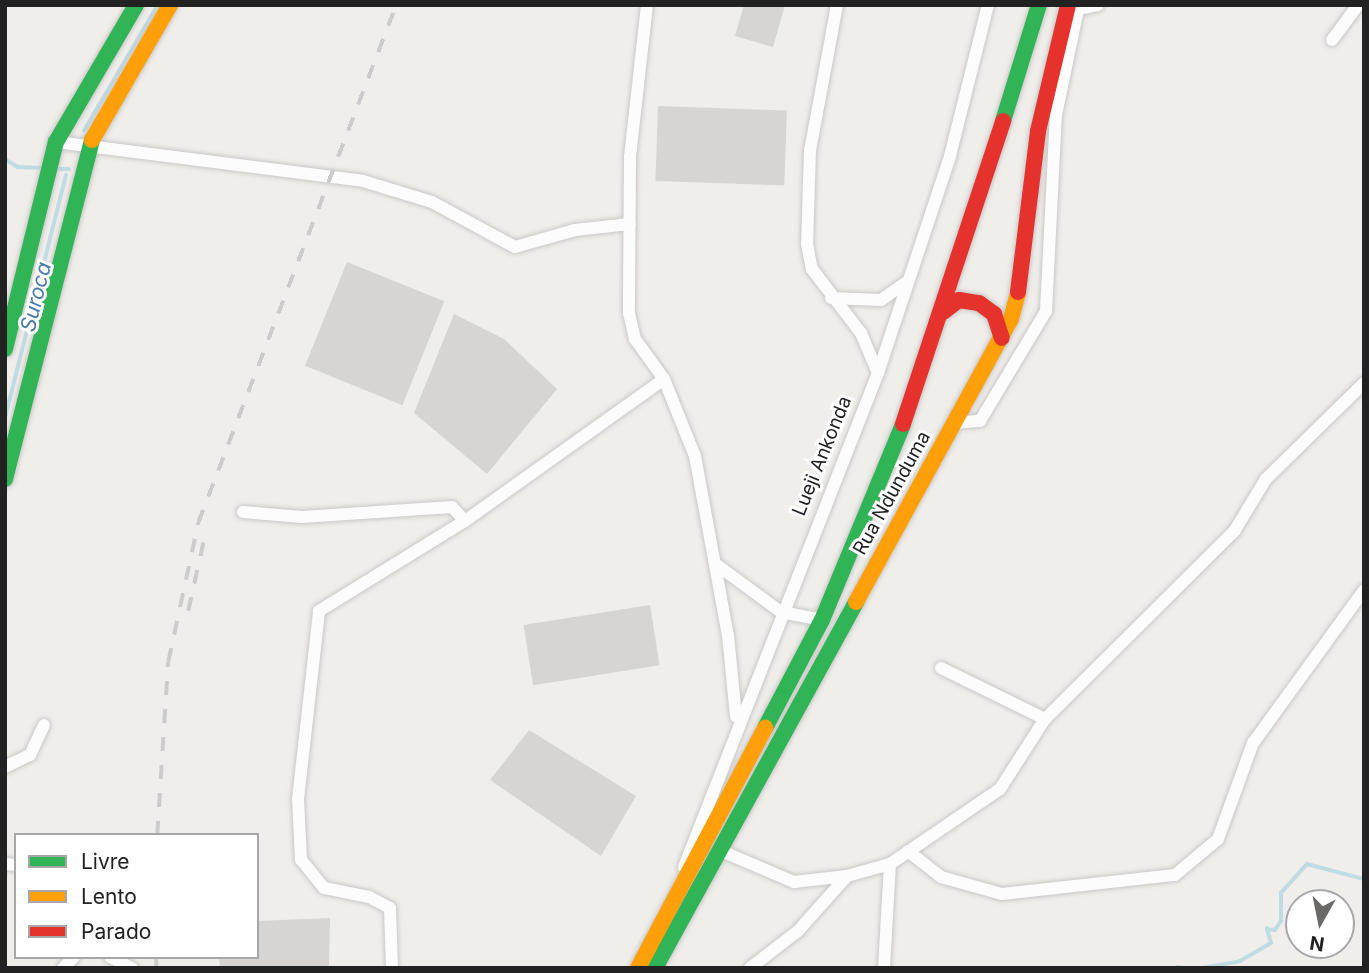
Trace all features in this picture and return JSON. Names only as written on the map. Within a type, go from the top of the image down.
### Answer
[{"type":"main road","points":[[5,349],[56,142],[136,5]]},
{"type":"main road","points":[[5,479],[88,147],[170,5]]},
{"type":"main road","points":[[943,312],[1039,5]]},
{"type":"main road","name":"Rua Ndunduma","points":[[655,968],[1002,338],[1026,262],[1038,131],[1075,7]]},
{"type":"main road","points":[[943,312],[960,300],[979,303],[994,314],[1002,338]]},
{"type":"main road","name":"Rua Ndunduma","points":[[638,968],[822,620],[876,500],[943,312]]},
{"type":"street","points":[[647,5],[630,157],[632,330],[664,379],[695,456],[717,565],[737,721]]},
{"type":"street","points":[[837,5],[810,149],[804,220],[812,269],[831,298],[860,333],[878,373]]},
{"type":"street","name":"Lueji Ankonda","points":[[667,913],[737,721],[878,373],[911,278],[988,5]]},
{"type":"street","points":[[955,423],[980,421],[1046,311],[1056,115],[1075,7],[1098,5]]},
{"type":"street","points":[[1332,40],[1358,5]]},
{"type":"street","points":[[56,142],[363,181],[432,202],[515,247],[630,224]]},
{"type":"street","points":[[831,298],[881,300],[911,278]]},
{"type":"street","points":[[392,968],[390,908],[369,897],[324,888],[301,860],[298,799],[319,611],[465,522],[664,379]]},
{"type":"street","points":[[719,850],[794,881],[847,876],[890,864],[1000,789],[1045,719],[1235,530],[1266,479],[1364,383]]},
{"type":"street","points":[[243,512],[302,517],[452,507],[465,522]]},
{"type":"street","points":[[717,565],[781,612],[822,620]]},
{"type":"street","points":[[908,851],[941,877],[1002,894],[1175,875],[1218,839],[1253,743],[1364,590]]},
{"type":"street","points":[[941,668],[1045,719]]},
{"type":"street","points":[[5,767],[30,755],[44,725]]},
{"type":"street","points":[[884,968],[890,864]]},
{"type":"street","points":[[750,968],[798,931],[847,876]]},
{"type":"street","points":[[114,959],[132,968]]},
{"type":"building","points":[[744,5],[785,5],[773,47],[735,36]]},
{"type":"building","points":[[658,106],[787,111],[784,185],[655,181]]},
{"type":"building","points":[[347,262],[444,301],[402,405],[305,366]]},
{"type":"building","points":[[454,314],[504,339],[557,389],[487,474],[414,413]]},
{"type":"building","points":[[650,605],[660,665],[533,685],[524,625]]},
{"type":"building","points":[[529,730],[636,796],[601,856],[490,780]]},
{"type":"building","points":[[330,918],[329,968],[220,968],[219,959],[259,959],[259,921]]},
{"type":"waterway","points":[[84,131],[158,5]]},
{"type":"waterway","points":[[5,159],[18,167],[43,168]]},
{"type":"waterway","points":[[54,169],[69,169]]},
{"type":"waterway","name":"Suroca","points":[[5,418],[66,176]]},
{"type":"waterway","points":[[1202,968],[1240,961],[1271,943],[1267,929],[1275,930],[1281,921],[1281,893],[1307,864],[1364,879]]},
{"type":"waterway","points":[[1177,967],[1184,968]]},
{"type":"railway","points":[[157,833],[168,662],[198,523],[396,5]]},
{"type":"railway","points":[[188,611],[204,539]]},
{"type":"railway","points":[[156,959],[156,968]]},
{"type":"traffic: fast","points":[[5,349],[56,142],[136,5]]},
{"type":"traffic: fast","points":[[1003,121],[1039,5]]},
{"type":"traffic: fast","points":[[5,479],[92,140]]},
{"type":"traffic: fast","points":[[765,728],[822,620],[903,424]]},
{"type":"traffic: fast","points":[[655,968],[856,602]]},
{"type":"traffic: slow","points":[[92,140],[170,5]]},
{"type":"traffic: slow","points":[[856,602],[1011,319],[1018,292]]},
{"type":"traffic: slow","points":[[638,968],[765,728]]},
{"type":"traffic: jam","points":[[1018,292],[1038,131],[1068,5]]},
{"type":"traffic: jam","points":[[903,424],[1003,121]]},
{"type":"traffic: jam","points":[[943,312],[959,300],[979,303],[994,314],[1002,338]]}]
